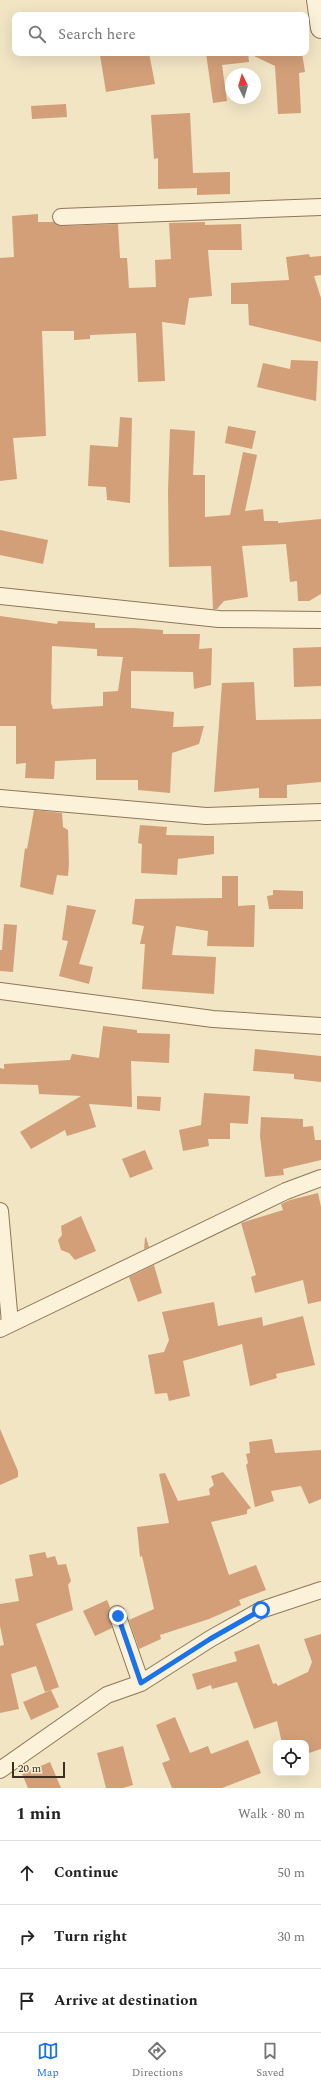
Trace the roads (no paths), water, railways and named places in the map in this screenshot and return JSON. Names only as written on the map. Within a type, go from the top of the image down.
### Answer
[{"type":"street","points":[[317,0],[321,28]]},
{"type":"street","points":[[61,217],[321,206]]},
{"type":"street","points":[[0,596],[219,619],[321,620]]},
{"type":"street","points":[[0,798],[206,816],[321,812]]},
{"type":"street","points":[[0,991],[213,1019],[321,1026]]},
{"type":"street","points":[[0,1211],[5,1326],[286,1191],[321,1178]]},
{"type":"street","points":[[0,1770],[107,1695],[141,1683],[210,1639],[261,1610],[321,1590]]},
{"type":"street","points":[[117,1614],[141,1683]]}]
